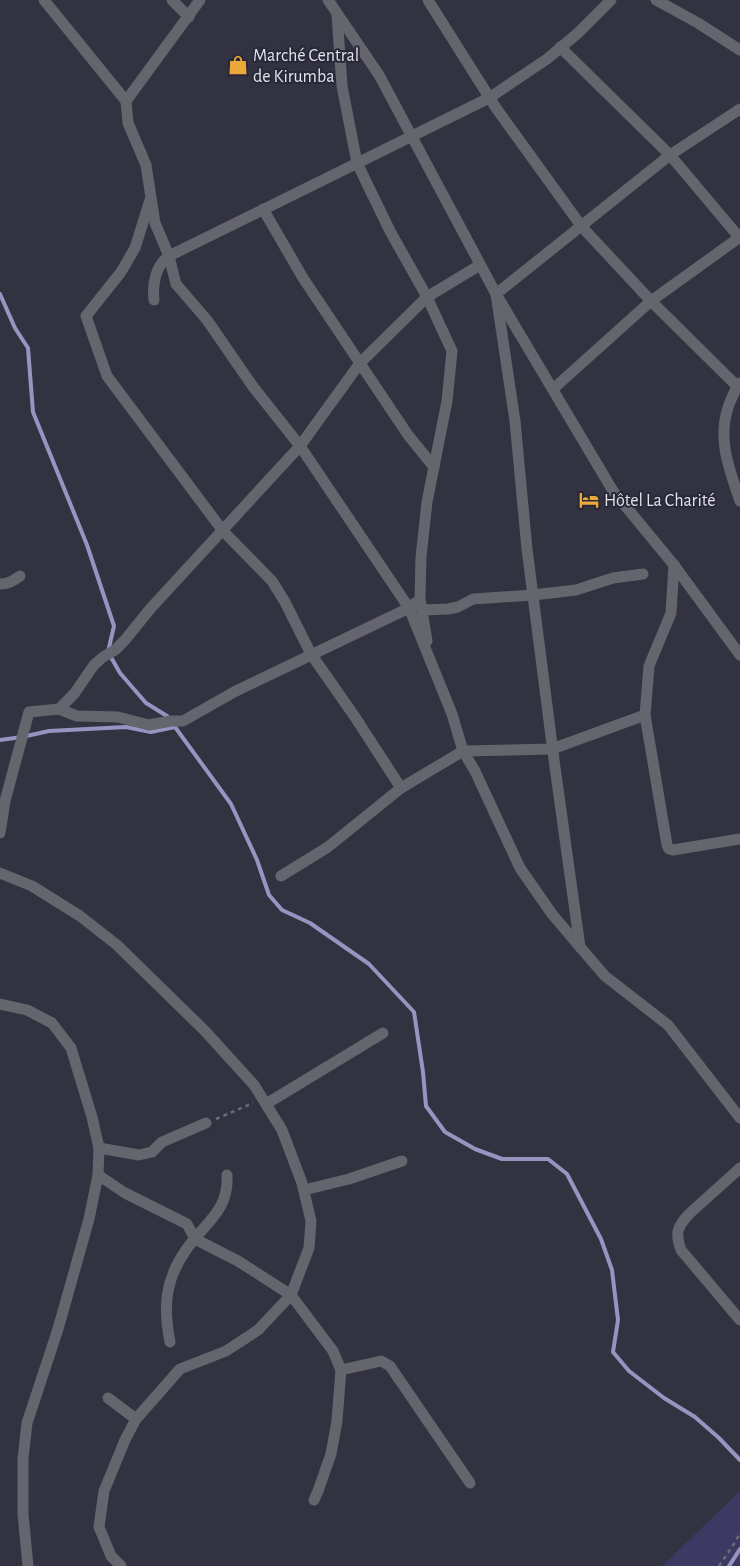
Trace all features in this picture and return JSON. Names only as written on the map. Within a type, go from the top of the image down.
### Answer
[{"type":"street","points":[[44,0],[126,101],[128,122],[146,164],[155,223],[169,256],[176,284],[207,320],[254,388],[300,446],[409,608],[452,714],[463,751],[475,771],[520,868],[552,914],[605,976],[668,1025],[740,1118]]},
{"type":"street","points":[[172,0],[189,17]]},
{"type":"street","points":[[126,101],[200,0]]},
{"type":"street","points":[[328,0],[379,75],[496,294],[613,490],[674,564],[740,655]]},
{"type":"street","points":[[428,0],[489,98],[582,226],[651,301],[738,384],[726,411],[723,438],[726,462],[740,501]]},
{"type":"street","points":[[154,300],[153,286],[162,261],[169,256],[489,98],[548,58],[578,33],[610,0]]},
{"type":"street","points":[[656,0],[740,50]]},
{"type":"street","points":[[337,13],[342,86],[357,163],[390,231],[427,297],[452,351],[447,401],[426,502],[422,548],[421,604],[431,662]]},
{"type":"street","points":[[553,390],[651,301],[740,237],[670,155],[560,47]]},
{"type":"street","points":[[496,294],[670,155],[740,109]]},
{"type":"street","points":[[151,197],[135,248],[121,272],[86,316],[107,376],[223,531],[272,581],[285,602],[311,654],[402,788]]},
{"type":"street","points":[[263,209],[303,278],[408,435],[434,466]]},
{"type":"street","points":[[60,709],[74,694],[94,665],[115,650],[125,640],[150,609],[300,446],[360,363],[427,297],[480,265]]},
{"type":"street","points":[[496,294],[515,421],[533,595],[552,749],[580,947]]},
{"type":"street","points":[[674,564],[670,613],[649,666],[645,715],[667,845],[673,850],[740,840]]},
{"type":"street","points":[[0,833],[5,801],[29,712],[60,709],[77,716],[118,717],[149,725],[170,721],[183,721],[234,692],[311,654],[421,604],[448,609],[458,607],[473,600],[576,590],[613,578],[644,574]]},
{"type":"street","points":[[0,584],[13,581],[20,576]]},
{"type":"street","points":[[281,876],[328,847],[402,788],[463,751],[552,749],[645,715]]},
{"type":"street","points":[[0,873],[32,886],[80,916],[117,946],[205,1031],[254,1085],[282,1130],[304,1190],[311,1221],[309,1248],[291,1295],[258,1330],[226,1350],[180,1369],[136,1419],[125,1440],[104,1491],[98,1527],[110,1556],[120,1566]]},
{"type":"street","points":[[0,1004],[27,1010],[52,1024],[71,1048],[92,1116],[99,1148],[98,1175],[89,1219],[58,1330],[27,1423],[23,1459],[23,1504],[28,1566]]},
{"type":"street","points":[[264,1102],[382,1034]]},
{"type":"street","points":[[99,1148],[139,1155],[152,1152],[162,1142],[206,1123]]},
{"type":"street","points":[[304,1190],[349,1179],[402,1161]]},
{"type":"street","points":[[740,1168],[688,1214],[681,1222],[677,1231],[681,1250],[740,1320]]},
{"type":"street","points":[[98,1175],[125,1193],[187,1224],[195,1239],[238,1261],[291,1295],[332,1351],[341,1370],[337,1421],[332,1446],[314,1500]]},
{"type":"street","points":[[170,1342],[166,1310],[167,1290],[175,1268],[186,1250],[211,1221],[221,1205],[228,1189],[227,1175]]},
{"type":"street","points":[[341,1370],[381,1361],[390,1366],[470,1482]]},
{"type":"street","points":[[108,1398],[136,1419]]},
{"type":"path","points":[[206,1123],[264,1102]]},
{"type":"path","points":[[719,1566],[740,1532]]},
{"type":"shaded area","points":[[740,1491],[740,1566],[662,1566]]},
{"type":"waterway","points":[[0,294],[15,328],[28,348],[33,412],[87,545],[114,626],[108,652],[120,673],[146,703],[167,716],[231,804],[257,860],[269,895],[282,910],[310,923],[369,964],[414,1012],[426,1106],[445,1132],[475,1149],[502,1159],[548,1159],[567,1174],[601,1239],[612,1270],[618,1320],[613,1352],[629,1371],[664,1398],[695,1417],[740,1460]]},
{"type":"waterway","points":[[0,740],[49,731],[126,727],[151,732],[175,727]]},
{"type":"waterway","points":[[729,1566],[740,1549]]},
{"type":"place","name":"Marché Central de Kirumba","points":[[238,65]]},
{"type":"place","name":"Hôtel La Charité","points":[[589,500]]}]
